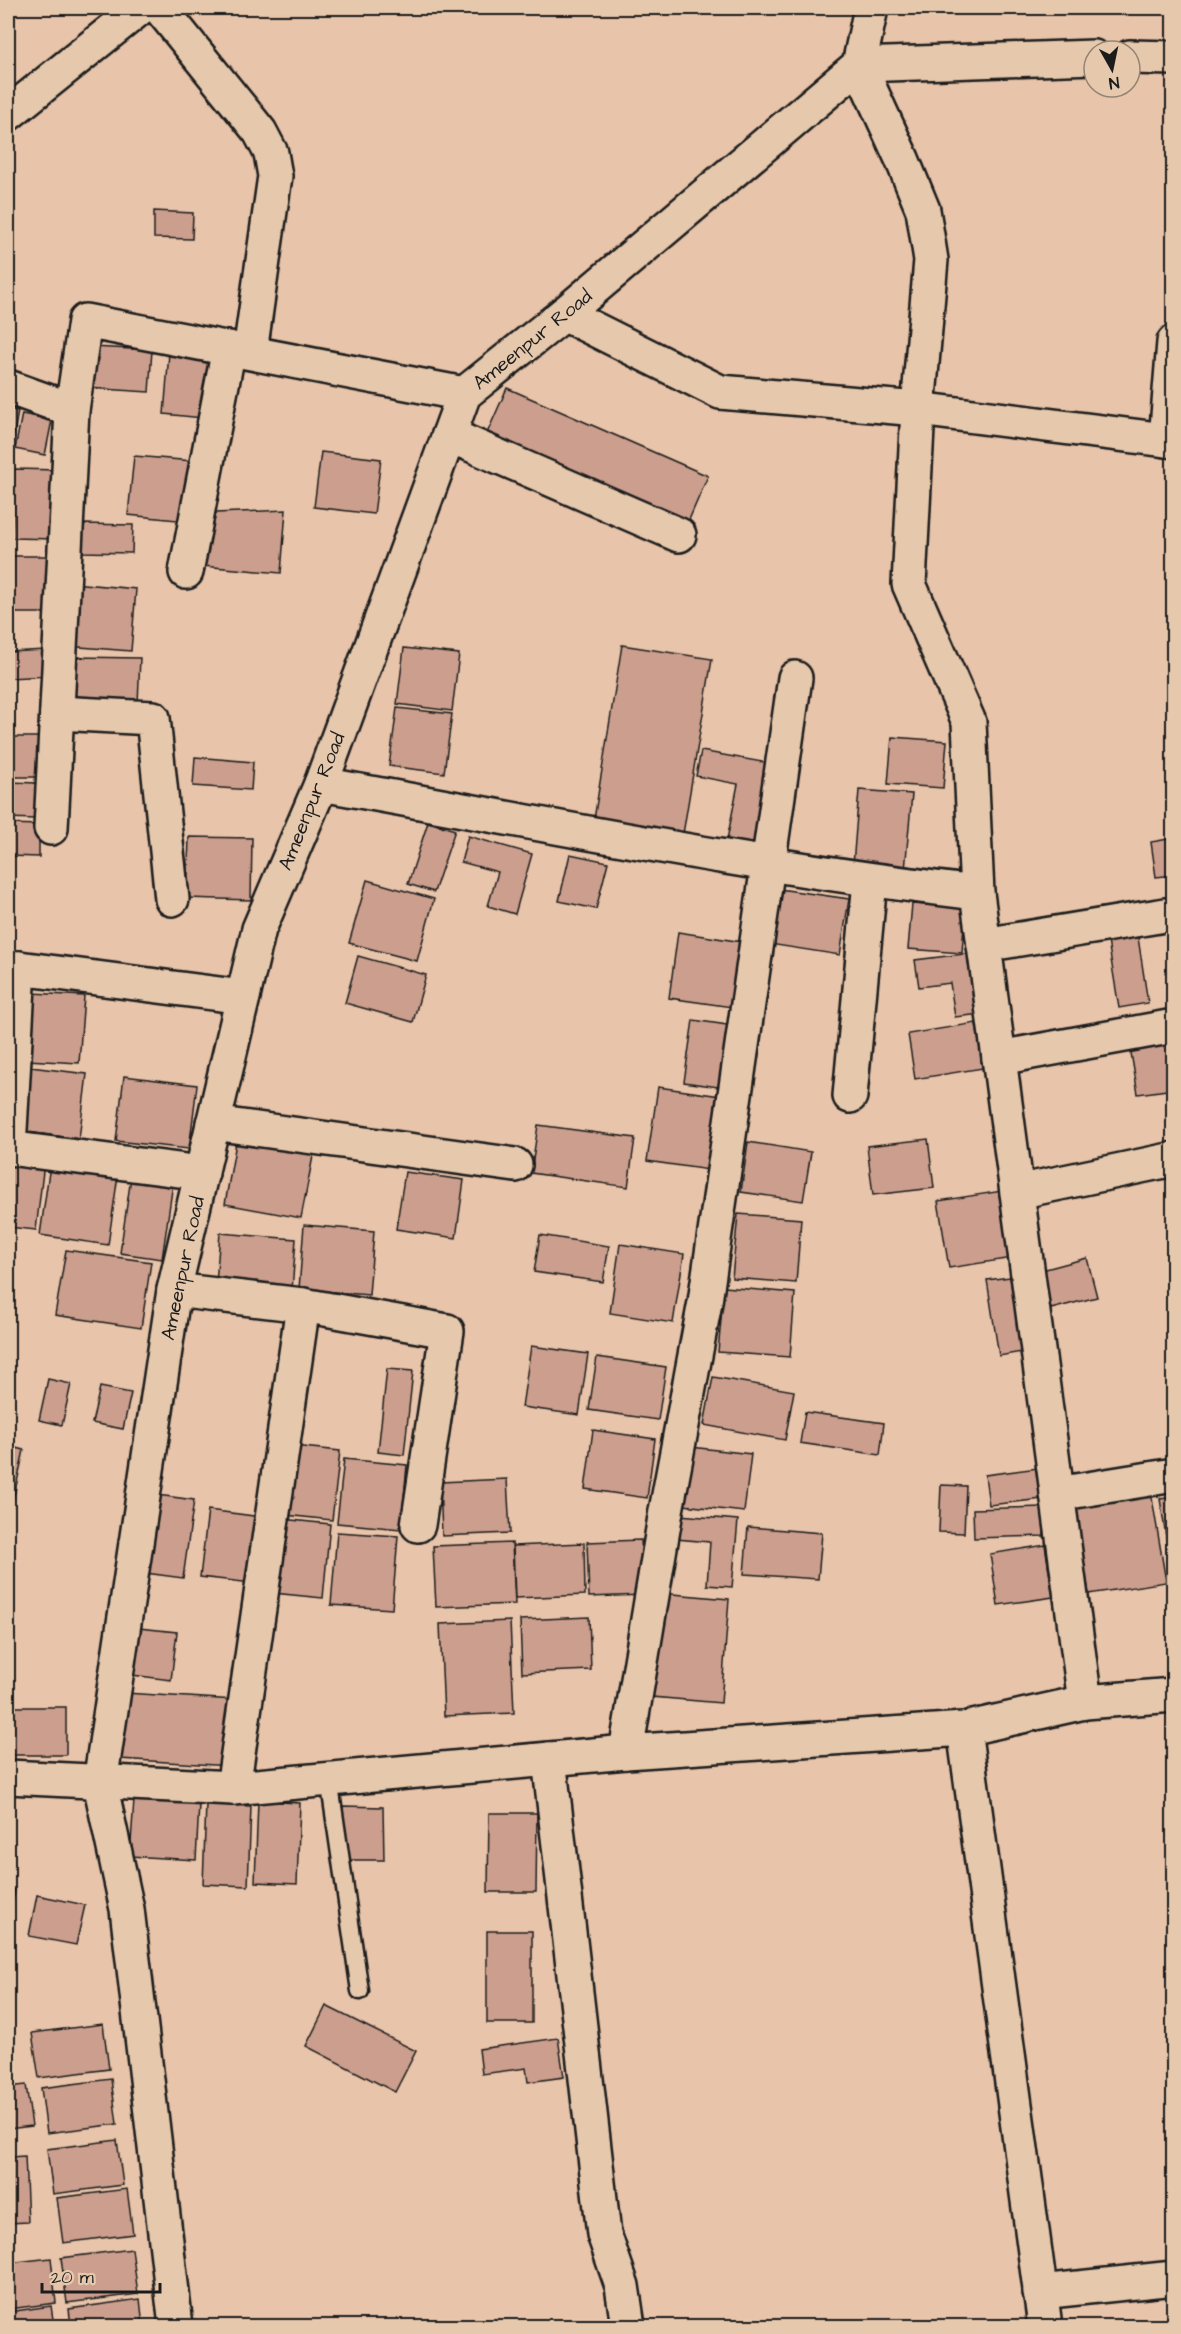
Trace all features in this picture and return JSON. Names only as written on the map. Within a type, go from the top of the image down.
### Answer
[{"type":"street","points":[[8,114],[140,8]]},
{"type":"street","points":[[160,8],[260,132],[271,153],[275,176],[239,350],[186,572]]},
{"type":"street","points":[[871,8],[860,66],[903,159],[923,210],[930,260],[918,409],[909,584],[969,722],[977,893],[1085,1702]]},
{"type":"street","points":[[860,66],[1082,57]]},
{"type":"street","points":[[1142,57],[1173,58]]},
{"type":"street","name":"Ameenpur Road","points":[[100,1783],[174,1290],[258,929],[321,784],[464,393],[564,314],[860,66]]},
{"type":"street","points":[[564,314],[720,392],[918,409],[1170,441],[1173,342]]},
{"type":"street","points":[[51,828],[72,410],[86,321],[464,393]]},
{"type":"street","points":[[8,387],[72,410]]},
{"type":"street","points":[[449,435],[679,536]]},
{"type":"street","points":[[626,1752],[666,1511],[705,1302],[795,678]]},
{"type":"street","points":[[57,713],[153,718],[172,899]]},
{"type":"street","points":[[321,784],[769,865],[870,881],[977,893]]},
{"type":"street","points":[[850,1096],[870,881]]},
{"type":"street","points":[[984,945],[1165,915]]},
{"type":"street","points":[[202,1173],[8,1148],[13,968],[243,998]]},
{"type":"street","points":[[999,1058],[1173,1026]]},
{"type":"street","points":[[213,1123],[515,1165]]},
{"type":"street","points":[[1017,1192],[1173,1159]]},
{"type":"street","points":[[174,1290],[303,1305],[447,1330],[418,1525]]},
{"type":"street","points":[[233,1788],[303,1305]]},
{"type":"street","points":[[1057,1494],[1173,1475]]},
{"type":"street","points":[[8,1777],[233,1788],[626,1752],[964,1730],[1085,1702],[1173,1695]]},
{"type":"street","points":[[964,1730],[1045,2326]]},
{"type":"street","points":[[549,1759],[604,2234],[622,2286],[628,2326]]},
{"type":"street","points":[[100,1783],[127,1909],[176,2326]]},
{"type":"street","points":[[1040,2292],[1173,2278]]},
{"type":"lane","points":[[329,1779],[360,1991]]},
{"type":"building","points":[[154,211],[193,213],[192,239],[154,238]]},
{"type":"building","points":[[91,347],[152,350],[149,392],[88,388]]},
{"type":"building","points":[[169,353],[209,356],[203,418],[164,414]]},
{"type":"building","points":[[507,388],[708,476],[685,529],[484,440]]},
{"type":"building","points":[[8,409],[18,411],[8,468]]},
{"type":"building","points":[[22,414],[52,420],[45,455],[15,449]]},
{"type":"building","points":[[321,452],[381,459],[374,514],[314,507]]},
{"type":"building","points":[[134,456],[193,461],[187,521],[128,515]]},
{"type":"building","points":[[14,469],[59,470],[57,539],[12,538]]},
{"type":"building","points":[[286,510],[281,573],[203,566],[216,513]]},
{"type":"building","points":[[81,524],[133,525],[132,553],[81,552]]},
{"type":"building","points":[[8,556],[55,556],[56,613],[8,613]]},
{"type":"building","points":[[73,583],[136,589],[131,651],[67,646]]},
{"type":"building","points":[[622,645],[712,659],[682,840],[593,826]]},
{"type":"building","points":[[404,648],[459,654],[452,711],[397,704]]},
{"type":"building","points":[[46,650],[48,676],[8,678],[8,652]]},
{"type":"building","points":[[74,657],[140,658],[138,703],[73,701]]},
{"type":"building","points":[[397,708],[452,714],[444,773],[389,766]]},
{"type":"building","points":[[8,737],[41,737],[41,777],[8,777]]},
{"type":"building","points":[[892,737],[947,741],[943,788],[888,784]]},
{"type":"building","points":[[701,751],[768,763],[751,855],[725,850],[738,784],[696,776]]},
{"type":"building","points":[[195,757],[253,762],[251,790],[193,786]]},
{"type":"building","points":[[8,782],[37,783],[36,819],[8,818]]},
{"type":"building","points":[[859,790],[912,794],[905,870],[853,865]]},
{"type":"building","points":[[428,822],[455,830],[434,892],[408,884]]},
{"type":"building","points":[[8,824],[39,825],[39,857],[8,856]]},
{"type":"building","points":[[468,836],[532,854],[515,914],[488,906],[498,872],[461,862]]},
{"type":"building","points":[[189,837],[252,838],[251,900],[187,898]]},
{"type":"building","points":[[1174,838],[1174,875],[1156,877],[1151,842]]},
{"type":"building","points":[[570,854],[608,862],[596,909],[559,901]]},
{"type":"building","points":[[367,880],[434,899],[417,961],[349,943]]},
{"type":"building","points":[[772,888],[849,899],[840,955],[763,943]]},
{"type":"building","points":[[912,904],[965,908],[962,953],[908,949]]},
{"type":"building","points":[[1137,931],[1148,1003],[1119,1008],[1107,935]]},
{"type":"building","points":[[678,932],[742,942],[732,1007],[669,998]]},
{"type":"building","points":[[972,953],[981,1014],[955,1017],[950,983],[919,987],[915,960]]},
{"type":"building","points":[[358,956],[426,975],[413,1022],[345,1003]]},
{"type":"building","points":[[32,993],[84,996],[79,1063],[27,1060]]},
{"type":"building","points":[[693,1020],[734,1026],[725,1088],[684,1082]]},
{"type":"building","points":[[976,1023],[983,1068],[915,1079],[908,1034]]},
{"type":"building","points":[[1174,1034],[1174,1089],[1138,1094],[1129,1041]]},
{"type":"building","points":[[22,1066],[87,1074],[79,1139],[13,1130]]},
{"type":"building","points":[[124,1076],[197,1085],[189,1149],[116,1141]]},
{"type":"building","points":[[658,1087],[727,1097],[716,1171],[647,1161]]},
{"type":"building","points":[[538,1125],[635,1138],[628,1187],[531,1173]]},
{"type":"building","points":[[237,1137],[314,1151],[301,1218],[225,1204]]},
{"type":"building","points":[[928,1139],[934,1188],[873,1195],[867,1146]]},
{"type":"building","points":[[748,1142],[811,1152],[803,1201],[741,1192]]},
{"type":"building","points":[[8,1159],[44,1163],[36,1230],[8,1227]]},
{"type":"building","points":[[50,1165],[118,1175],[108,1245],[40,1235]]},
{"type":"building","points":[[405,1172],[464,1180],[456,1238],[396,1229]]},
{"type":"building","points":[[131,1177],[173,1183],[162,1259],[120,1253]]},
{"type":"building","points":[[1002,1191],[1013,1258],[949,1268],[938,1201]]},
{"type":"building","points":[[738,1214],[801,1219],[796,1283],[732,1278]]},
{"type":"building","points":[[304,1225],[374,1231],[369,1295],[299,1289]]},
{"type":"building","points":[[220,1233],[296,1239],[292,1290],[216,1284]]},
{"type":"building","points":[[540,1235],[609,1246],[603,1282],[534,1272]]},
{"type":"building","points":[[620,1244],[684,1254],[673,1323],[610,1313]]},
{"type":"building","points":[[66,1250],[151,1262],[141,1328],[55,1315]]},
{"type":"building","points":[[1087,1258],[1097,1297],[1051,1309],[1042,1270]]},
{"type":"building","points":[[1010,1277],[1022,1352],[999,1356],[987,1280]]},
{"type":"building","points":[[724,1287],[795,1293],[790,1357],[718,1352]]},
{"type":"building","points":[[531,1346],[588,1354],[579,1415],[522,1407]]},
{"type":"building","points":[[597,1357],[666,1367],[658,1420],[589,1410]]},
{"type":"building","points":[[387,1369],[413,1371],[404,1455],[378,1452]]},
{"type":"building","points":[[713,1377],[794,1391],[785,1440],[704,1425]]},
{"type":"building","points":[[48,1379],[71,1384],[62,1425],[39,1420]]},
{"type":"building","points":[[100,1387],[131,1393],[123,1429],[92,1423]]},
{"type":"building","points":[[805,1412],[884,1423],[880,1455],[800,1443]]},
{"type":"building","points":[[593,1430],[655,1439],[647,1498],[585,1489]]},
{"type":"building","points":[[8,1446],[24,1450],[8,1523]]},
{"type":"building","points":[[293,1446],[340,1451],[332,1520],[285,1515]]},
{"type":"building","points":[[682,1446],[751,1454],[744,1512],[675,1504]]},
{"type":"building","points":[[344,1459],[407,1465],[401,1529],[337,1523]]},
{"type":"building","points":[[1038,1468],[1042,1499],[989,1505],[985,1475]]},
{"type":"building","points":[[507,1479],[510,1533],[442,1536],[440,1482]]},
{"type":"building","points":[[941,1485],[966,1486],[964,1533],[939,1532]]},
{"type":"building","points":[[1151,1492],[1166,1582],[1089,1594],[1074,1504]]},
{"type":"building","points":[[150,1494],[194,1500],[183,1578],[138,1572]]},
{"type":"building","points":[[1174,1497],[1174,1581],[1173,1581],[1160,1499]]},
{"type":"building","points":[[1043,1507],[1044,1536],[974,1538],[973,1509]]},
{"type":"building","points":[[208,1510],[261,1517],[252,1583],[200,1577]]},
{"type":"building","points":[[679,1515],[738,1520],[732,1587],[707,1585],[710,1542],[676,1539]]},
{"type":"building","points":[[281,1519],[330,1524],[323,1598],[273,1593]]},
{"type":"building","points":[[748,1527],[822,1533],[818,1579],[744,1574]]},
{"type":"building","points":[[337,1532],[398,1536],[392,1609],[331,1605]]},
{"type":"building","points":[[641,1540],[644,1595],[589,1597],[587,1542]]},
{"type":"building","points":[[512,1543],[515,1604],[436,1607],[433,1546]]},
{"type":"building","points":[[584,1543],[585,1595],[515,1598],[513,1546]]},
{"type":"building","points":[[1045,1545],[1053,1597],[998,1605],[990,1554]]},
{"type":"building","points":[[661,1593],[729,1599],[721,1703],[652,1697]]},
{"type":"building","points":[[589,1617],[591,1670],[522,1673],[520,1620]]},
{"type":"building","points":[[510,1621],[514,1713],[444,1716],[440,1624]]},
{"type":"building","points":[[129,1627],[177,1632],[171,1680],[124,1674]]},
{"type":"building","points":[[125,1693],[235,1700],[230,1766],[120,1759]]},
{"type":"building","points":[[8,1707],[66,1707],[66,1755],[8,1755]]},
{"type":"building","points":[[134,1800],[199,1804],[196,1860],[130,1856]]},
{"type":"building","points":[[258,1801],[300,1803],[297,1884],[255,1882]]},
{"type":"building","points":[[206,1804],[251,1806],[248,1886],[203,1884]]},
{"type":"building","points":[[343,1806],[383,1807],[384,1860],[343,1860]]},
{"type":"building","points":[[489,1813],[537,1813],[536,1892],[488,1892]]},
{"type":"building","points":[[8,1889],[15,1890],[8,1929]]},
{"type":"building","points":[[37,1895],[85,1905],[76,1945],[29,1936]]},
{"type":"building","points":[[487,1931],[532,1931],[532,2023],[487,2023]]},
{"type":"building","points":[[326,2006],[416,2051],[395,2092],[306,2046]]},
{"type":"building","points":[[103,2024],[109,2069],[39,2078],[32,2033]]},
{"type":"building","points":[[558,2038],[564,2077],[528,2082],[526,2068],[482,2074],[479,2049]]},
{"type":"building","points":[[111,2079],[117,2124],[47,2133],[41,2088]]},
{"type":"building","points":[[26,2085],[32,2126],[8,2129],[8,2087]]},
{"type":"building","points":[[117,2140],[123,2185],[53,2194],[47,2149]]},
{"type":"building","points":[[25,2156],[28,2222],[8,2223],[8,2157]]},
{"type":"building","points":[[127,2189],[133,2234],[63,2243],[57,2198]]},
{"type":"building","points":[[132,2249],[138,2294],[67,2303],[61,2258]]},
{"type":"building","points":[[51,2258],[56,2303],[8,2309],[8,2263]]},
{"type":"building","points":[[140,2299],[143,2326],[71,2326],[69,2309]]},
{"type":"building","points":[[51,2306],[54,2326],[8,2326],[8,2312]]}]
